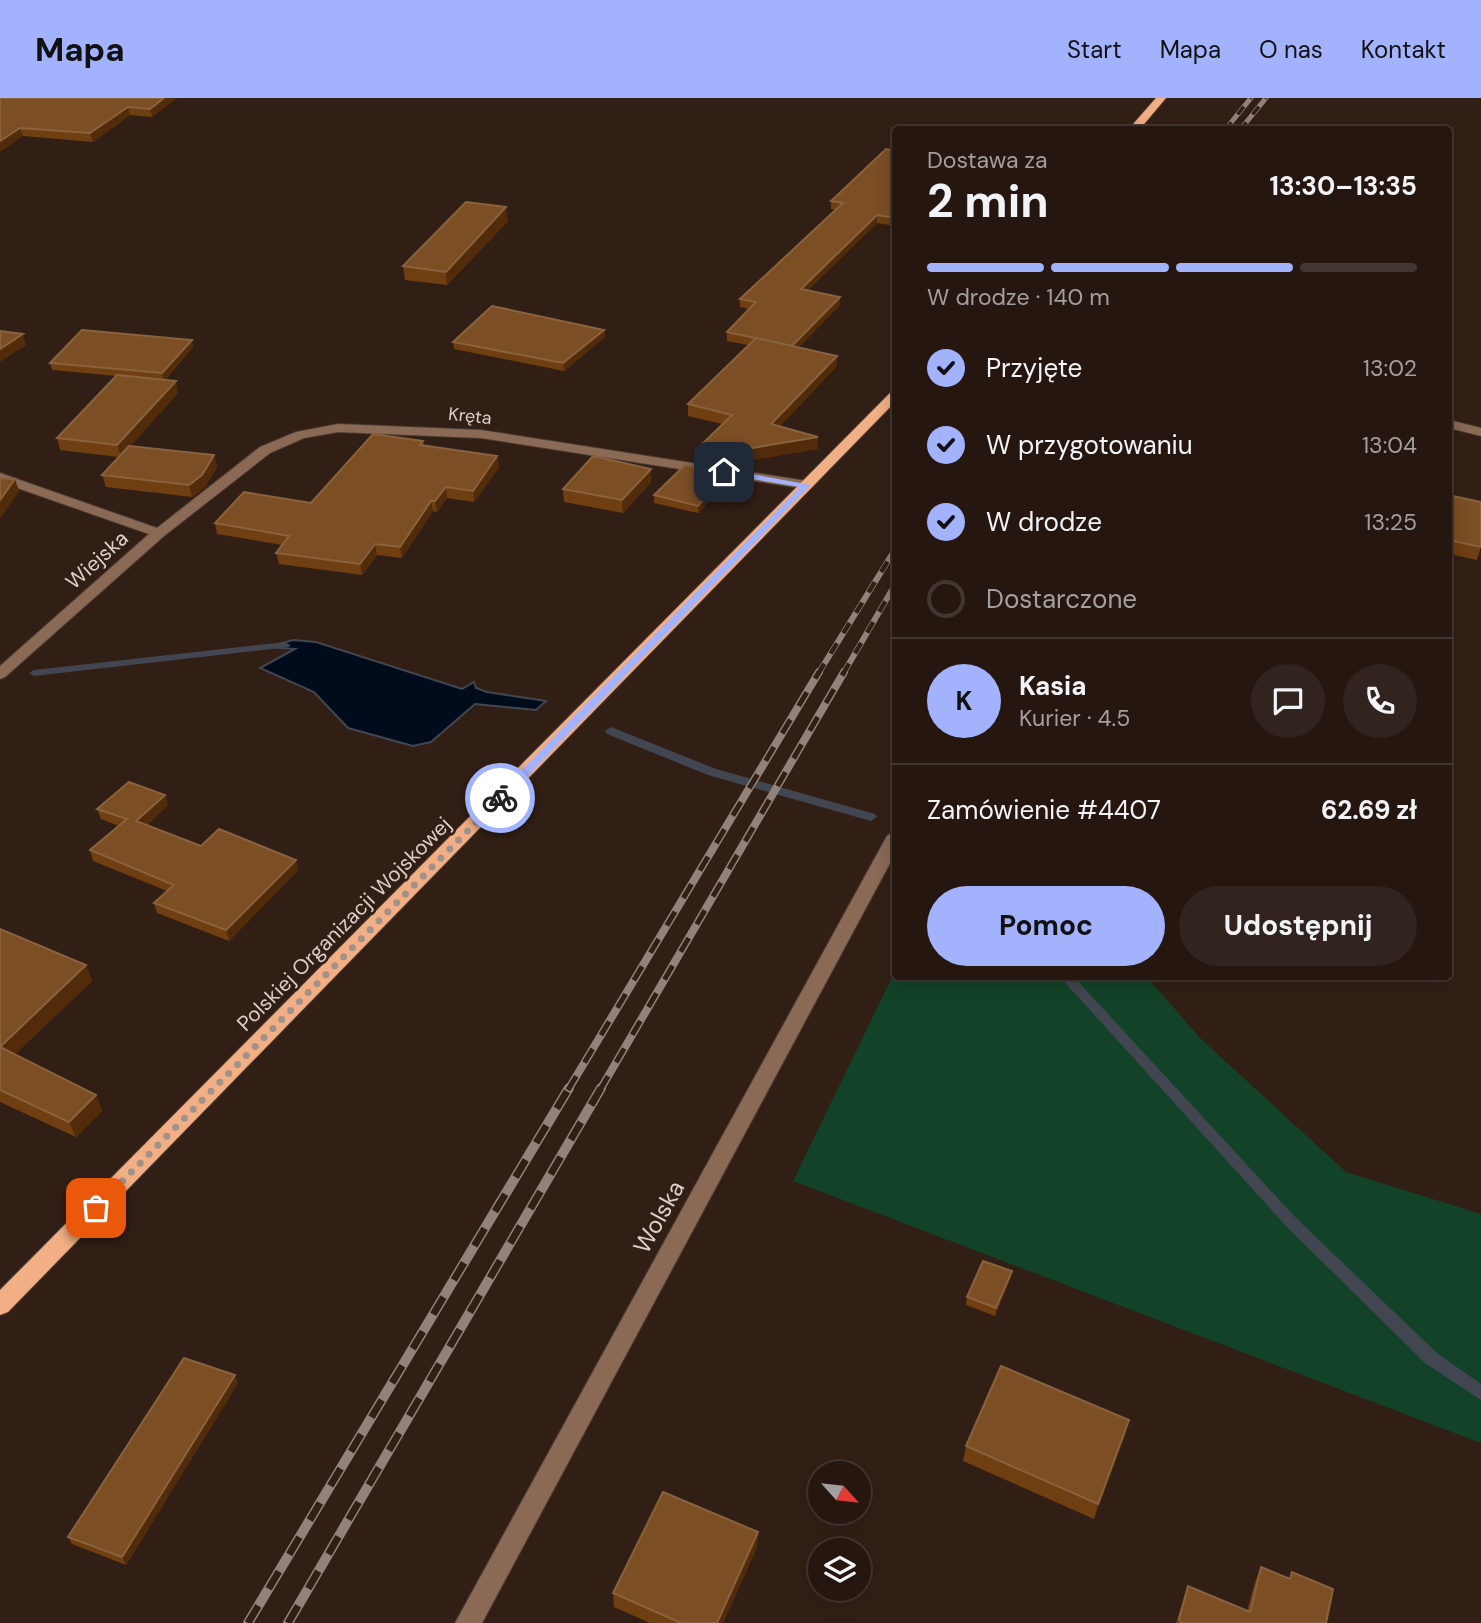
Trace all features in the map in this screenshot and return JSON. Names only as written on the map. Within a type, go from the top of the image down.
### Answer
[{"type":"main road","points":[[1136,126],[1161,98]]},
{"type":"main road","name":"Polskiej Organizacji Wojskowej","points":[[0,1306],[892,398]]},
{"type":"street","points":[[1452,425],[1481,432]]},
{"type":"street","name":"Kręta","points":[[159,533],[265,450],[301,435],[338,428],[426,430],[481,435],[807,485]]},
{"type":"street","name":"Wiejska","points":[[0,477],[159,533],[0,674]]},
{"type":"street","name":"Wolska","points":[[471,1622],[892,843]]},
{"type":"green space","points":[[892,977],[892,980],[1150,980],[1201,1039],[1346,1172],[1481,1214],[1481,1443],[793,1181]]},
{"type":"water","points":[[293,640],[316,642],[462,689],[474,682],[476,688],[487,692],[546,701],[536,710],[475,704],[431,742],[413,746],[348,728],[314,692],[260,668],[295,649],[268,647]]},
{"type":"building","points":[[0,98],[164,98],[150,109],[128,107],[90,133],[20,128],[0,141]]},
{"type":"building","points":[[886,149],[892,150],[892,217],[877,215],[801,289],[840,297],[792,346],[727,332],[756,302],[740,299],[843,203],[831,201]]},
{"type":"building","points":[[466,202],[506,207],[446,272],[403,266]]},
{"type":"building","points":[[492,306],[604,330],[563,363],[453,342]]},
{"type":"building","points":[[82,330],[192,340],[162,373],[50,363]]},
{"type":"building","points":[[0,331],[23,334],[0,349]]},
{"type":"building","points":[[756,338],[837,356],[771,424],[818,437],[746,449],[740,456],[697,449],[732,415],[688,404]]},
{"type":"building","points":[[117,375],[176,381],[117,445],[57,438]]},
{"type":"building","points":[[373,434],[423,441],[420,445],[497,456],[473,491],[446,487],[435,501],[431,501],[400,547],[375,544],[360,564],[276,553],[289,536],[215,523],[244,492],[311,503]]},
{"type":"building","points":[[129,446],[214,455],[202,475],[189,485],[102,475]]},
{"type":"building","points":[[593,456],[651,469],[622,500],[563,489]]},
{"type":"building","points":[[685,465],[729,472],[698,506],[654,495]]},
{"type":"building","points":[[0,478],[15,479],[0,500]]},
{"type":"building","points":[[1453,496],[1481,502],[1481,547],[1452,541]]},
{"type":"building","points":[[129,782],[165,795],[136,821],[201,846],[219,829],[296,860],[226,930],[154,903],[174,885],[90,850],[127,819],[97,809]]},
{"type":"building","points":[[0,929],[86,965],[0,1047]]},
{"type":"building","points":[[0,1047],[96,1095],[69,1122],[0,1090]]},
{"type":"building","points":[[983,1261],[1012,1271],[996,1308],[967,1297]]},
{"type":"building","points":[[184,1358],[235,1375],[122,1557],[68,1537]]},
{"type":"building","points":[[1001,1366],[1129,1420],[1098,1504],[966,1446]]},
{"type":"building","points":[[663,1492],[758,1532],[717,1623],[681,1623],[613,1593]]},
{"type":"building","points":[[1261,1567],[1290,1579],[1292,1572],[1333,1589],[1326,1623],[1181,1623],[1179,1619],[1188,1586],[1250,1612]]},
{"type":"waterway","points":[[34,673],[285,645]]},
{"type":"waterway","points":[[611,731],[712,772],[871,817]]},
{"type":"waterway","points":[[1069,980],[1291,1222],[1431,1358],[1481,1393]]},
{"type":"railway","points":[[1228,126],[1251,98]]},
{"type":"railway","points":[[1243,126],[1266,98]]},
{"type":"railway","points":[[818,674],[892,554]]},
{"type":"railway","points":[[843,674],[892,590]]},
{"type":"railway","points":[[568,1090],[819,672]]},
{"type":"railway","points":[[600,1090],[844,672]]},
{"type":"railway","points":[[248,1623],[569,1088]]},
{"type":"railway","points":[[288,1623],[601,1088]]},
{"type":"way so far","points":[[96,1208],[500,798]]},
{"type":"route","points":[[500,798],[807,485],[724,472]]}]
